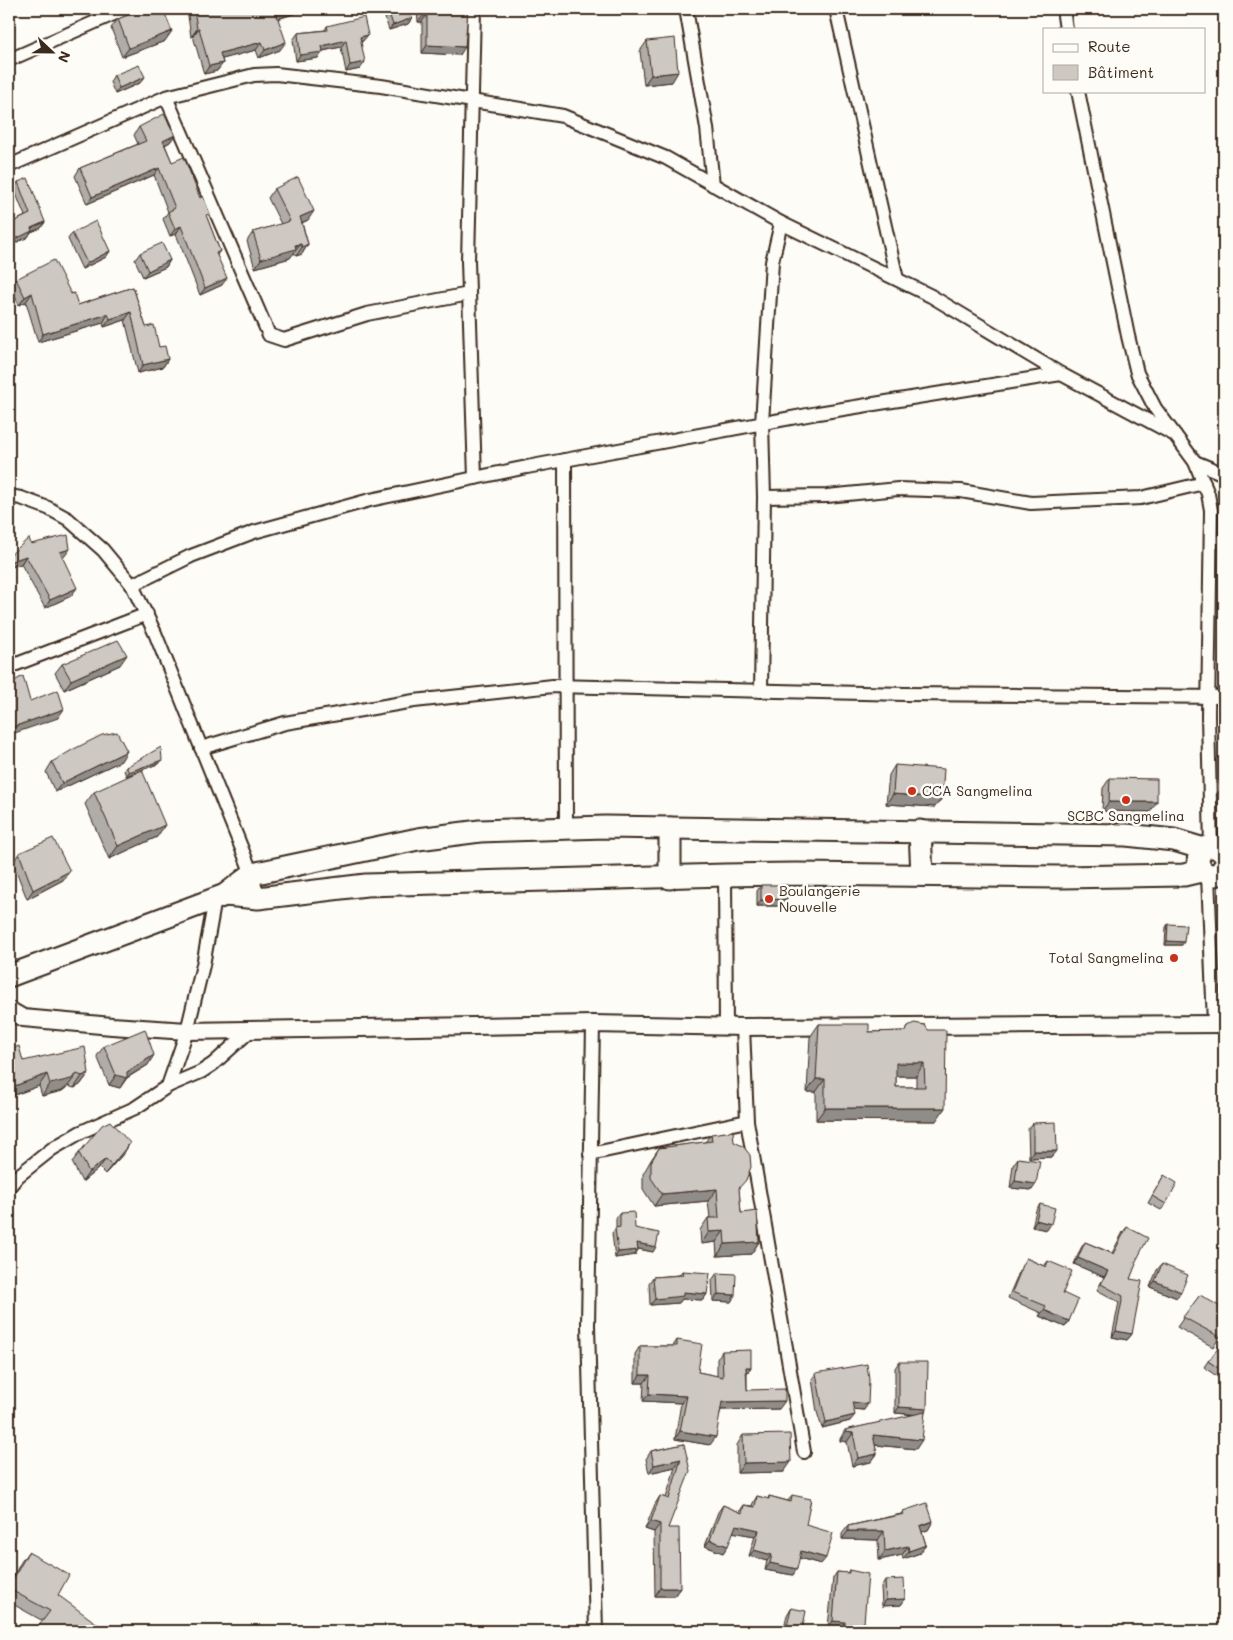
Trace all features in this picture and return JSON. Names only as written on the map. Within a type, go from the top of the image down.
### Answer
[{"type":"highway","points":[[9,976],[220,897],[252,874],[418,839],[480,831],[604,826],[1126,835],[1174,840],[1215,863]]},
{"type":"highway","points":[[670,828],[670,878]]},
{"type":"highway","points":[[920,832],[922,875]]},
{"type":"highway","points":[[220,897],[258,898],[366,885],[725,875],[1184,875],[1215,863]]},
{"type":"street","points":[[9,60],[125,9]]},
{"type":"street","points":[[474,9],[468,260],[475,478]]},
{"type":"street","points":[[686,9],[707,128],[714,185]]},
{"type":"street","points":[[836,9],[897,279]]},
{"type":"street","points":[[1063,9],[1066,28]]},
{"type":"street","points":[[9,166],[166,97],[254,75],[276,74],[381,86],[563,116],[666,158],[781,223],[931,296],[1061,374],[1175,435]]},
{"type":"street","points":[[9,1010],[23,1018],[187,1030],[592,1024],[743,1027],[1219,1024],[1208,698],[1211,510],[1208,494],[1195,462],[1155,408],[1137,373],[1078,92]]},
{"type":"street","points":[[166,97],[269,335],[284,340],[367,314],[469,294]]},
{"type":"street","points":[[761,691],[764,497],[762,423],[772,262],[781,223]]},
{"type":"street","points":[[132,585],[191,556],[254,532],[370,500],[565,460],[762,423],[1061,374]]},
{"type":"street","points":[[565,460],[566,828]]},
{"type":"street","points":[[1195,462],[1224,474]]},
{"type":"street","points":[[764,497],[827,496],[898,489],[961,491],[1031,503],[1141,498],[1204,483]]},
{"type":"street","points":[[9,496],[21,498],[48,508],[68,519],[103,550],[132,585],[202,748],[252,874],[258,898]]},
{"type":"street","points":[[9,667],[146,614]]},
{"type":"street","points":[[202,748],[285,722],[414,701],[553,686],[761,691],[1224,697]]},
{"type":"street","points":[[725,875],[726,1027]]},
{"type":"street","points":[[168,1086],[187,1030],[220,897]]},
{"type":"street","points":[[592,1024],[588,1325],[596,1631]]},
{"type":"street","points":[[743,1027],[747,1121],[804,1452]]},
{"type":"street","points":[[9,1187],[18,1176],[52,1149],[81,1132],[136,1108],[168,1086],[201,1072],[213,1064],[251,1030]]},
{"type":"street","points":[[590,1154],[747,1121]]},
{"type":"building","points":[[143,9],[163,9],[172,31],[129,48],[118,19]]},
{"type":"building","points":[[194,9],[290,9],[276,13],[286,42],[265,50],[262,42],[220,53],[223,63],[209,66],[199,28],[197,29]]},
{"type":"building","points":[[401,9],[409,9],[412,18],[393,25],[389,13]]},
{"type":"building","points":[[423,9],[468,9],[465,47],[427,45],[427,14],[424,15]]},
{"type":"building","points":[[364,17],[368,35],[360,37],[365,62],[350,65],[346,40],[322,46],[323,52],[300,55],[298,33],[328,30],[327,26]]},
{"type":"building","points":[[675,38],[678,72],[651,75],[647,41]]},
{"type":"building","points":[[139,65],[145,77],[119,88],[114,75]]},
{"type":"building","points":[[164,114],[175,135],[163,141],[172,162],[184,157],[200,198],[203,196],[210,214],[206,215],[220,251],[216,253],[227,278],[205,288],[181,226],[175,229],[168,212],[175,208],[159,168],[92,197],[80,168],[146,141],[139,127]]},
{"type":"building","points":[[298,177],[314,211],[300,217],[308,244],[302,247],[301,244],[295,245],[296,249],[261,259],[253,232],[290,221],[274,189]]},
{"type":"building","points":[[28,178],[45,222],[31,228],[32,231],[9,242],[9,224],[30,214],[18,182]]},
{"type":"building","points":[[96,221],[110,251],[87,263],[72,233]]},
{"type":"building","points":[[162,243],[170,260],[148,271],[140,253]]},
{"type":"building","points":[[54,260],[71,294],[74,293],[78,305],[133,287],[146,327],[154,325],[159,347],[165,346],[168,359],[143,365],[131,312],[110,319],[108,314],[43,334],[32,293],[25,297],[16,279]]},
{"type":"building","points":[[68,535],[70,549],[60,552],[77,588],[50,600],[26,556],[9,562],[9,556],[29,538],[31,544]]},
{"type":"building","points":[[118,640],[127,655],[71,680],[62,664]]},
{"type":"building","points":[[23,676],[30,701],[58,690],[64,709],[10,728],[9,684]]},
{"type":"building","points":[[117,732],[127,751],[62,783],[52,762],[102,735]]},
{"type":"building","points":[[161,747],[162,760],[129,772],[126,767]]},
{"type":"building","points":[[895,765],[944,769],[942,798],[893,794]]},
{"type":"building","points":[[142,770],[165,825],[118,846],[94,792]]},
{"type":"building","points":[[1110,778],[1157,779],[1157,802],[1109,802]]},
{"type":"building","points":[[53,838],[70,871],[33,890],[19,853]]},
{"type":"building","points":[[761,885],[787,885],[787,899],[761,900]]},
{"type":"building","points":[[1168,924],[1186,925],[1184,942],[1167,941]]},
{"type":"building","points":[[914,1023],[925,1025],[928,1030],[946,1030],[945,1108],[825,1108],[825,1079],[816,1079],[819,1024],[869,1024],[869,1032],[906,1031],[908,1026]],"holes":[[[896,1063],[924,1063],[925,1087],[896,1087]]]},
{"type":"building","points":[[145,1029],[154,1055],[127,1072],[127,1078],[116,1075],[104,1046]]},
{"type":"building","points":[[19,1046],[23,1061],[85,1047],[89,1073],[82,1076],[77,1074],[71,1079],[50,1084],[47,1074],[9,1088],[9,1050]]},
{"type":"building","points":[[110,1121],[130,1143],[112,1165],[106,1159],[89,1172],[79,1153],[102,1125]]},
{"type":"building","points":[[1056,1122],[1057,1151],[1033,1151],[1033,1123]]},
{"type":"building","points":[[733,1131],[734,1142],[743,1146],[750,1155],[751,1167],[746,1180],[739,1188],[741,1213],[757,1211],[759,1242],[725,1244],[724,1231],[709,1232],[708,1218],[719,1218],[717,1189],[662,1194],[651,1178],[651,1162],[659,1148],[712,1141],[711,1134]]},
{"type":"building","points":[[1018,1158],[1040,1161],[1036,1184],[1015,1181]]},
{"type":"building","points":[[1164,1175],[1177,1183],[1166,1204],[1152,1196]]},
{"type":"building","points":[[1040,1204],[1055,1208],[1051,1224],[1036,1220]]},
{"type":"building","points":[[634,1212],[635,1228],[659,1233],[656,1247],[637,1243],[638,1250],[618,1252],[615,1228],[620,1227],[620,1213]]},
{"type":"building","points":[[1127,1227],[1148,1238],[1135,1263],[1130,1279],[1142,1281],[1132,1334],[1116,1331],[1123,1296],[1101,1284],[1108,1271],[1078,1258],[1085,1242],[1113,1254]]},
{"type":"building","points":[[1026,1258],[1046,1267],[1048,1261],[1072,1271],[1063,1293],[1078,1300],[1069,1321],[1044,1310],[1046,1306],[1012,1292]]},
{"type":"building","points":[[1162,1264],[1188,1275],[1181,1292],[1155,1281]]},
{"type":"building","points":[[682,1271],[710,1273],[707,1294],[683,1292],[683,1296],[655,1299],[653,1277],[683,1275]]},
{"type":"building","points":[[717,1273],[736,1274],[735,1295],[718,1294]]},
{"type":"building","points":[[1200,1295],[1224,1309],[1224,1330],[1220,1337],[1183,1317]]},
{"type":"building","points":[[677,1340],[702,1344],[698,1372],[723,1377],[722,1351],[751,1350],[751,1367],[746,1367],[747,1390],[785,1389],[785,1401],[722,1402],[716,1437],[680,1431],[687,1396],[649,1394],[650,1375],[640,1375],[640,1346],[677,1346]]},
{"type":"building","points":[[1224,1341],[1224,1372],[1208,1361]]},
{"type":"building","points":[[899,1362],[928,1362],[927,1409],[899,1407]]},
{"type":"building","points":[[867,1364],[869,1380],[868,1404],[852,1402],[855,1415],[826,1422],[816,1373]]},
{"type":"building","points":[[925,1412],[922,1440],[873,1435],[877,1454],[858,1458],[853,1433],[846,1432],[845,1430]]},
{"type":"building","points":[[790,1434],[791,1462],[744,1463],[743,1435]]},
{"type":"building","points":[[684,1444],[690,1471],[668,1528],[679,1528],[680,1588],[660,1588],[660,1524],[651,1521],[660,1496],[669,1499],[681,1459],[654,1465],[651,1451]]},
{"type":"building","points":[[792,1495],[811,1499],[806,1525],[833,1533],[826,1558],[801,1551],[797,1569],[770,1563],[772,1555],[754,1550],[759,1530],[736,1525],[728,1546],[710,1540],[723,1505],[742,1513],[744,1505],[755,1507],[757,1496],[769,1499],[769,1496],[791,1502]]},
{"type":"building","points":[[927,1503],[933,1521],[920,1526],[926,1545],[909,1551],[908,1546],[885,1551],[884,1531],[848,1531],[848,1526],[904,1514],[903,1511]]},
{"type":"building","points":[[28,1552],[69,1575],[58,1595],[100,1626],[96,1631],[35,1631],[50,1611],[9,1589]]},
{"type":"building","points":[[849,1570],[868,1574],[864,1623],[861,1623],[860,1631],[844,1631],[845,1622],[833,1621],[837,1572],[849,1573]]},
{"type":"building","points":[[904,1579],[905,1599],[886,1600],[885,1580]]},
{"type":"building","points":[[791,1608],[806,1611],[802,1631],[786,1631]]},
{"type":"place","name":"CCA Sangmelina","points":[[912,791]]},
{"type":"place","name":"SCBC Sangmelina","points":[[1126,800]]},
{"type":"place","name":"Boulangerie Nouvelle","points":[[769,899]]},
{"type":"place","name":"Total Sangmelina","points":[[1174,958]]}]
